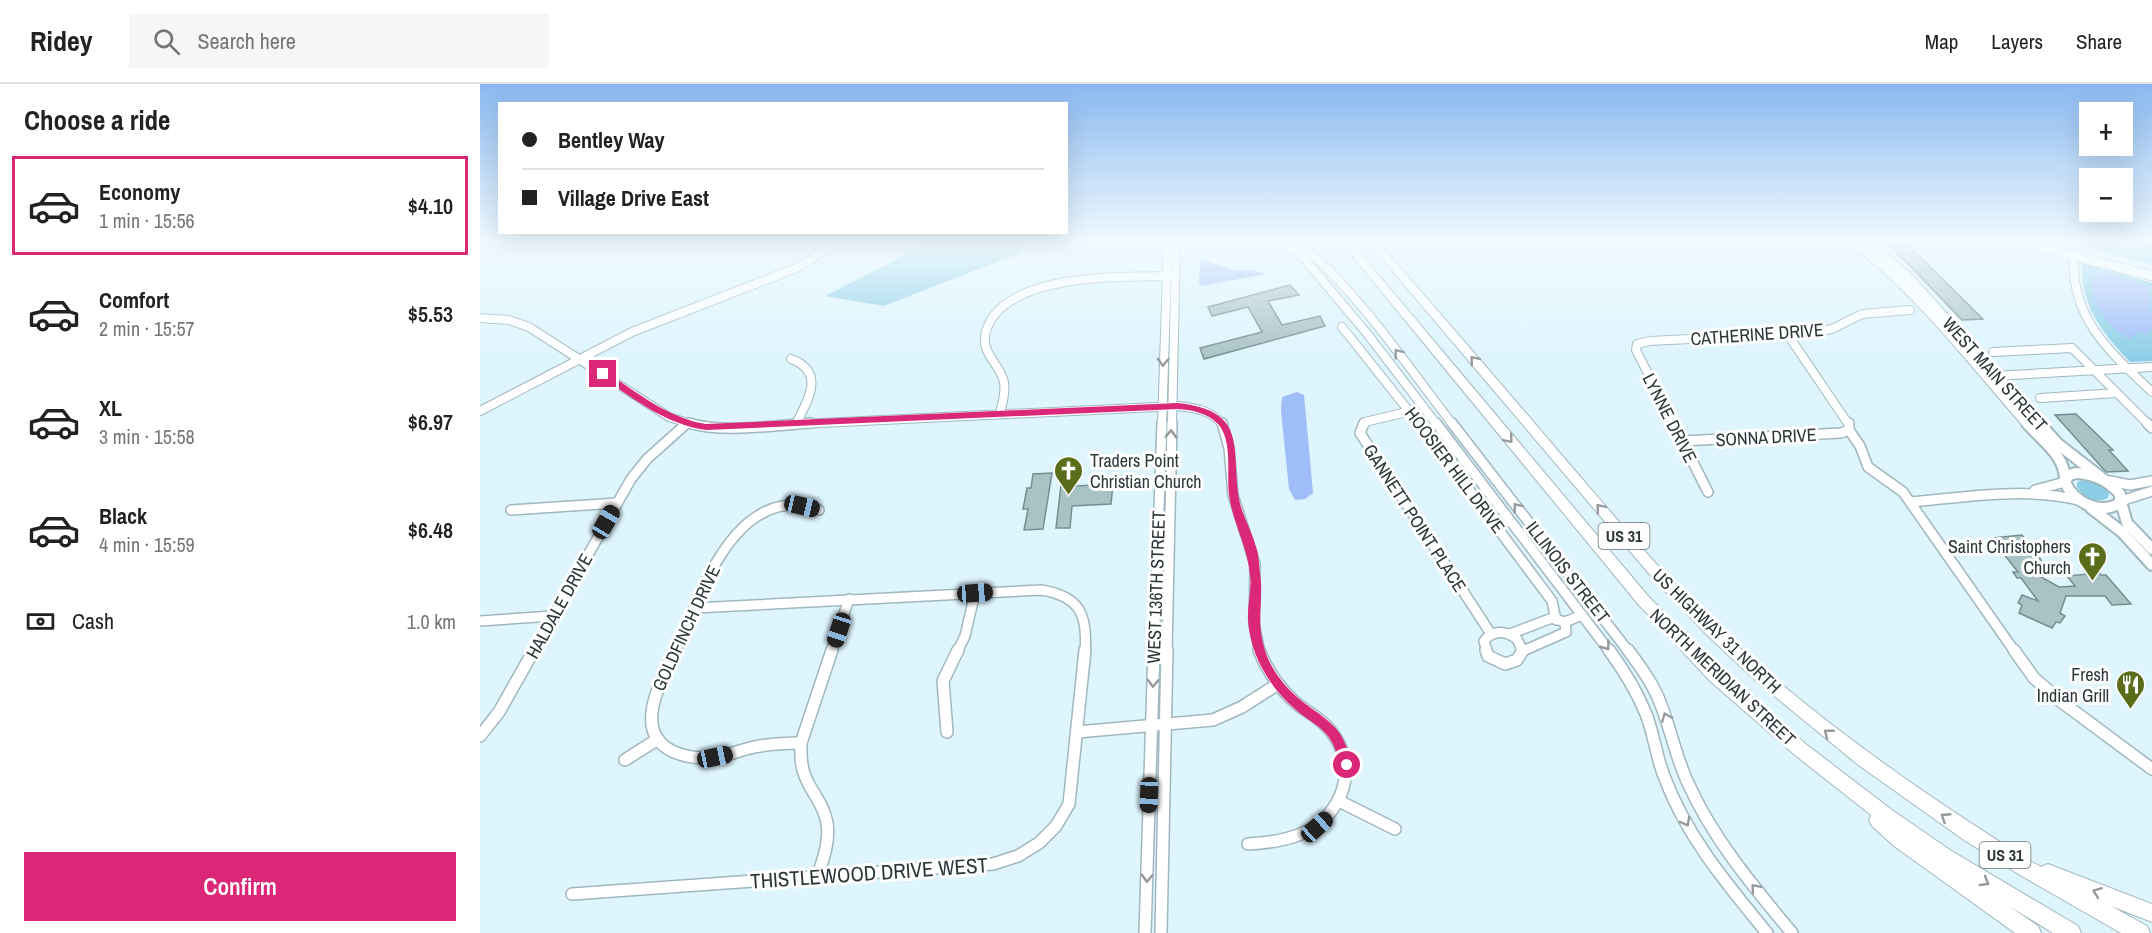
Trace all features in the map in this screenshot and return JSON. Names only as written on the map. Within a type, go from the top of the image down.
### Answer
[{"type":"highway","name":"NORTH MERIDIAN STREET","points":[[1378,281],[1643,600],[1716,676],[1801,750],[1924,843],[2071,933]]},
{"type":"highway","name":"US HIGHWAY 31 NORTH","points":[[1407,281],[1659,577],[1714,633],[1766,681],[1841,743],[1910,794],[2008,858],[2140,933]]},
{"type":"highway","points":[[1801,750],[1900,840],[2031,933]]},
{"type":"highway","points":[[2008,858],[2152,914]]},
{"type":"main road","name":"WEST MAIN STREET","points":[[1900,281],[2062,460],[2066,467],[2065,481]]},
{"type":"main road","name":"WEST MAIN STREET","points":[[1911,281],[2058,444],[2118,492],[2121,501]]},
{"type":"main road","points":[[2104,480],[2080,473],[2072,474],[2065,481],[2070,492],[2122,532],[2152,565]]},
{"type":"main road","points":[[2083,502],[2106,508],[2116,507],[2121,501]]},
{"type":"main road","points":[[2121,501],[2125,523],[2152,549]]},
{"type":"street","points":[[480,411],[658,321],[764,281]]},
{"type":"street","points":[[999,414],[1005,384],[987,350],[985,336],[990,321],[1003,306],[1027,292],[1052,284],[1102,281]]},
{"type":"street","name":"WEST 136TH STREET","points":[[1161,933],[1159,725],[1170,281]]},
{"type":"street","name":"ILLINOIS STREET","points":[[1323,281],[1424,407],[1618,662],[1650,725],[1664,776],[1688,828],[1714,868],[1767,933]]},
{"type":"street","name":"ILLINOIS STREET","points":[[1337,281],[1384,335],[1631,654],[1660,702],[1688,782],[1709,825],[1738,867],[1792,933]]},
{"type":"street","points":[[2073,281],[2082,313],[2106,346],[2152,392]]},
{"type":"street","name":"CATHERINE DRIVE","points":[[1637,344],[1650,341],[1788,335],[1826,331],[1862,314],[1910,310]]},
{"type":"street","points":[[480,318],[509,320],[529,327],[669,417],[686,424],[720,428],[1166,406],[1187,406],[1213,414],[1224,425],[1231,443],[1235,501],[1255,565],[1255,636],[1263,660],[1278,684],[1292,699],[1329,728],[1340,745],[1347,765],[1346,778],[1339,801],[1330,815],[1306,833],[1290,840],[1248,844]]},
{"type":"street","name":"HOOSIER HILL DRIVE","points":[[1342,327],[1411,412],[1552,601],[1561,621]]},
{"type":"street","points":[[1788,335],[1849,422],[1849,430],[1860,446],[1863,459],[1868,466],[1903,492],[1911,502],[2034,678],[2066,705],[2152,769]]},
{"type":"street","name":"LYNNE DRIVE","points":[[1637,344],[1636,350],[1643,365],[1708,492]]},
{"type":"street","points":[[1994,352],[2072,348],[2152,428]]},
{"type":"street","points":[[791,359],[804,363],[812,380],[808,399],[796,424]]},
{"type":"street","points":[[1985,376],[2152,367]]},
{"type":"street","points":[[2040,398],[2117,393]]},
{"type":"street","name":"GANNETT POINT PLACE","points":[[1424,407],[1365,422],[1360,433],[1491,634]]},
{"type":"street","name":"HALDALE DRIVE","points":[[480,736],[499,712],[638,469],[686,424]]},
{"type":"street","name":"SONNA DRIVE","points":[[1682,441],[1841,433],[1849,430]]},
{"type":"street","points":[[2104,480],[2130,485],[2152,481]]},
{"type":"street","points":[[2027,494],[2065,481]]},
{"type":"street","points":[[2121,501],[2152,491]]},
{"type":"street","points":[[1911,502],[2027,494],[2057,494],[2083,502]]},
{"type":"street","points":[[511,510],[617,503]]},
{"type":"street","name":"GOLDFINCH DRIVE","points":[[658,739],[652,729],[655,696],[722,552],[750,522],[766,511],[779,507],[802,506],[819,510]]},
{"type":"street","name":"THISTLEWOOD DRIVE WEST","points":[[572,894],[993,864],[1023,855],[1049,834],[1069,804],[1087,629],[1082,612],[1064,595],[1048,590],[1030,589],[695,608]]},
{"type":"street","points":[[947,732],[943,681],[965,636],[975,593]]},
{"type":"street","points":[[817,878],[827,844],[828,825],[821,807],[804,778],[800,761],[801,743],[849,599]]},
{"type":"street","points":[[1510,634],[1552,618],[1561,621],[1582,615]]},
{"type":"street","points":[[480,621],[553,616]]},
{"type":"street","points":[[1522,651],[1518,640],[1502,632],[1487,637],[1484,646],[1492,660],[1505,664],[1512,663],[1517,660],[1522,651],[1566,632],[1561,621]]},
{"type":"street","points":[[1077,732],[1213,720],[1227,716],[1278,684]]},
{"type":"street","name":"WEST 136TH STREET","points":[[1145,933],[1159,725]]},
{"type":"street","points":[[625,760],[658,739],[666,748],[698,758],[715,757],[760,746],[801,743]]},
{"type":"street","points":[[1339,801],[1395,829]]},
{"type":"shaded area","points":[[855,281],[949,281],[884,306],[825,296]]},
{"type":"shaded area","points":[[1199,281],[1230,281],[1201,286]]},
{"type":"shaded area","points":[[2083,281],[2144,281],[2152,283],[2152,361],[2130,362],[2102,329],[2085,292]]},
{"type":"shaded area","points":[[2130,281],[2150,287],[2152,330],[2147,335],[2140,332],[2130,339],[2114,328],[2095,302],[2092,292],[2093,282]]},
{"type":"shaded area","points":[[1297,392],[1304,395],[1313,493],[1305,499],[1295,500],[1289,489],[1281,411],[1282,397]]},
{"type":"shaded area","points":[[2083,480],[2101,485],[2109,493],[2108,498],[2095,500],[2087,497],[2077,487],[2077,482]]},
{"type":"building","points":[[1924,281],[1944,281],[1983,319],[1962,320]]},
{"type":"building","points":[[1290,285],[1299,295],[1268,301],[1282,325],[1320,316],[1325,326],[1204,359],[1200,348],[1262,332],[1248,307],[1212,316],[1208,307]]},
{"type":"building","points":[[2076,414],[2113,450],[2109,450],[2128,471],[2106,472],[2055,415]]},
{"type":"building","points":[[1078,467],[1076,486],[1113,484],[1111,504],[1072,506],[1070,528],[1056,528],[1063,468]]},
{"type":"building","points":[[1052,473],[1043,529],[1024,530],[1028,509],[1023,509],[1027,488],[1031,488],[1033,474]]},
{"type":"building","name":"Saint Christophers Church","points":[[2022,535],[2041,560],[2030,560],[2041,577],[2059,587],[2075,586],[2067,576],[2088,574],[2085,570],[2095,569],[2101,575],[2106,575],[2131,604],[2112,605],[2105,596],[2066,596],[2060,613],[2065,616],[2052,628],[2019,613],[2022,605],[2018,603],[2022,595],[2038,601],[2021,578],[2017,578],[2013,572],[2018,572],[1991,538]]},
{"type":"place","name":"Traders Point Christian Church","points":[[1069,496]]},
{"type":"place","name":"Saint Christophers Church","points":[[2092,582]]},
{"type":"place","name":"Fresh Indian Grill","points":[[2130,710]]},
{"type":"route","points":[[603,374],[669,417],[686,424],[706,427],[1178,406],[1193,407],[1213,414],[1224,425],[1231,443],[1233,491],[1255,565],[1253,620],[1255,636],[1263,660],[1282,689],[1336,736],[1347,765]]}]
